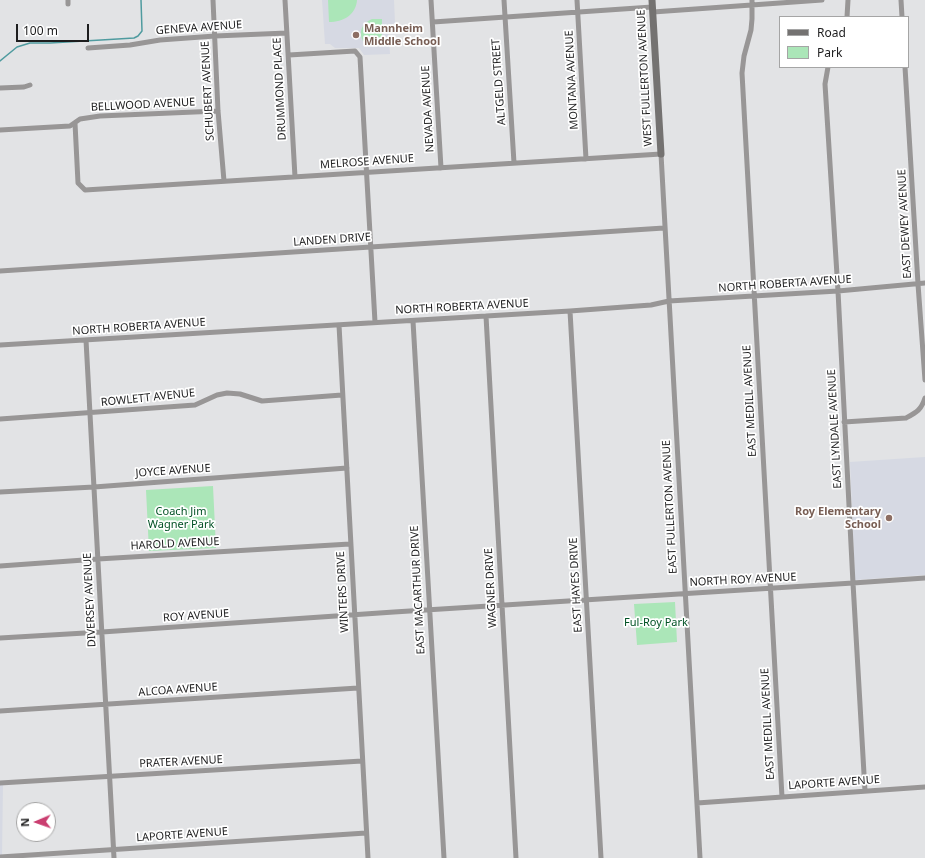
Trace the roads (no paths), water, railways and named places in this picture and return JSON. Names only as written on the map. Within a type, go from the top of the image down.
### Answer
[{"type":"street","name":"SCHUBERT AVENUE","points":[[213,0],[218,111],[224,181]]},
{"type":"street","name":"DRUMMOND PLACE","points":[[285,0],[295,177]]},
{"type":"street","name":"NEVADA AVENUE","points":[[431,0],[441,168]]},
{"type":"street","name":"ALTGELD STREET","points":[[504,0],[514,164]]},
{"type":"street","name":"MONTANA AVENUE","points":[[577,0],[586,159]]},
{"type":"street","points":[[433,22],[578,13],[652,6],[822,0]]},
{"type":"street","points":[[847,16],[848,0]]},
{"type":"street","points":[[902,0],[902,16]]},
{"type":"street","name":"EAST MEDILL AVENUE","points":[[752,2],[751,30],[744,56],[742,73],[782,797]]},
{"type":"street","name":"WEST FULLERTON AVENUE","points":[[652,6],[660,154]]},
{"type":"street","name":"GENEVA AVENUE","points":[[88,48],[130,45],[160,40],[287,32]]},
{"type":"street","points":[[289,55],[355,51],[360,57],[375,322]]},
{"type":"street","name":"EAST LYNDALE AVENUE","points":[[828,68],[825,84],[838,291],[865,791]]},
{"type":"street","name":"EAST DEWEY AVENUE","points":[[905,68],[925,380]]},
{"type":"street","points":[[0,88],[24,87],[30,85]]},
{"type":"street","name":"BELLWOOD AVENUE","points":[[0,130],[70,126],[80,119],[100,116],[218,111]]},
{"type":"street","name":"MELROSE AVENUE","points":[[75,123],[78,183],[85,190],[660,154]]},
{"type":"street","name":"EAST FULLERTON AVENUE","points":[[660,154],[700,858]]},
{"type":"street","name":"LANDEN DRIVE","points":[[0,271],[664,228]]},
{"type":"street","name":"NORTH ROBERTA AVENUE","points":[[0,345],[570,311],[652,305],[669,301],[838,291],[925,284]]},
{"type":"street","name":"EAST HAYES DRIVE","points":[[570,311],[601,858]]},
{"type":"street","name":"WAGNER DRIVE","points":[[486,316],[516,858]]},
{"type":"street","name":"EAST MACARTHUR DRIVE","points":[[413,321],[444,858]]},
{"type":"street","name":"WINTERS DRIVE","points":[[339,325],[368,858]]},
{"type":"street","name":"DIVERSEY AVENUE","points":[[86,340],[114,858]]},
{"type":"street","name":"ROWLETT AVENUE","points":[[0,419],[195,405],[217,395],[227,393],[240,394],[262,401],[342,395]]},
{"type":"street","points":[[844,422],[906,418],[921,409],[925,398]]},
{"type":"street","name":"JOYCE AVENUE","points":[[0,492],[94,487],[347,468]]},
{"type":"street","name":"HAROLD AVENUE","points":[[0,566],[350,544]]},
{"type":"street","name":"NORTH ROY AVENUE","points":[[394,612],[925,578]]},
{"type":"street","name":"ROY AVENUE","points":[[0,638],[394,612]]},
{"type":"street","name":"ALCOA AVENUE","points":[[0,711],[358,688]]},
{"type":"street","name":"PRATER AVENUE","points":[[0,783],[362,761]]},
{"type":"street","name":"LAPORTE AVENUE","points":[[697,803],[925,787]]},
{"type":"street","name":"LAPORTE AVENUE","points":[[0,857],[366,833]]},
{"type":"waterway","points":[[0,61],[17,47],[30,43],[134,38],[142,31],[141,0]]},
{"type":"place","name":"Mannheim Middle School","points":[[356,35]]},
{"type":"place","name":"Roy Elementary School","points":[[889,518]]},
{"type":"park label","name":"Coach Jim Wagner Park","points":[[181,518]]},
{"type":"park label","name":"Ful-Roy Park","points":[[656,623]]}]
